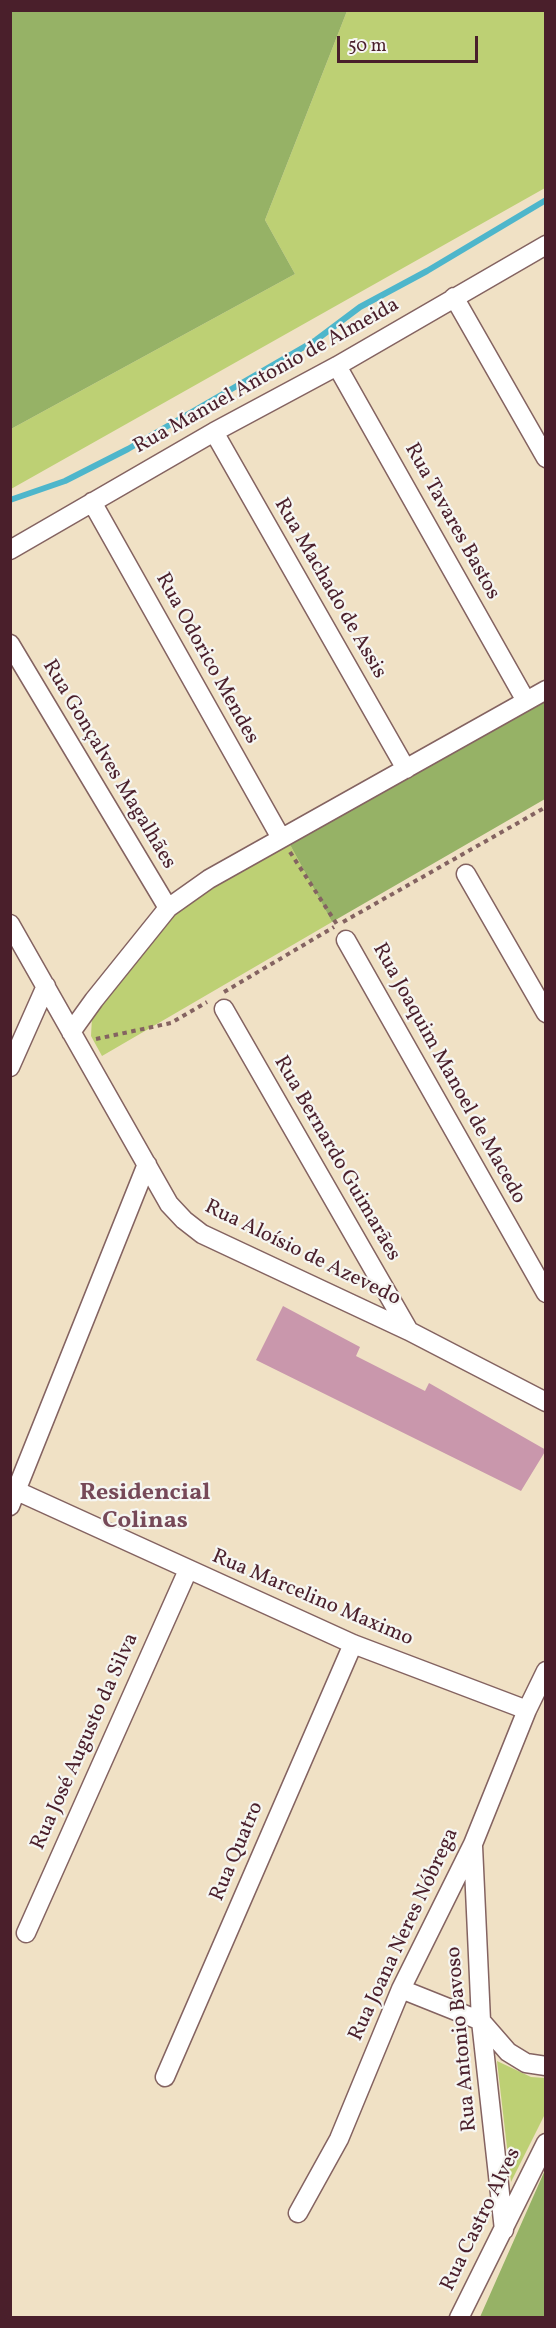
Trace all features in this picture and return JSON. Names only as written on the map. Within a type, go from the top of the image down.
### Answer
[{"type":"street","name":"Rua Manuel Antonio de Almeida","points":[[10,550],[214,432],[337,366],[546,245]]},
{"type":"street","points":[[454,297],[546,458]]},
{"type":"street","name":"Rua Tavares Bastos","points":[[337,366],[526,701]]},
{"type":"street","name":"Rua Machado de Assis","points":[[214,432],[406,769]]},
{"type":"street","name":"Rua Odorico Mendes","points":[[92,502],[281,838]]},
{"type":"street","name":"Rua Gonçalves Magalhães","points":[[10,644],[168,908]]},
{"type":"street","points":[[74,1038],[101,991],[168,908],[209,879],[546,690]]},
{"type":"street","points":[[466,874],[546,1013]]},
{"type":"street","name":"Rua Aloísio de Azevedo","points":[[10,924],[169,1204],[184,1220],[202,1234],[409,1331],[546,1402]]},
{"type":"street","name":"Rua Joaquim Manoel de Macedo","points":[[341,932],[546,1293]]},
{"type":"street","points":[[10,1067],[46,986]]},
{"type":"street","name":"Rua Bernardo Guimarães","points":[[220,1000],[409,1331]]},
{"type":"street","points":[[14,1498],[147,1164]]},
{"type":"street","name":"Rua Marcelino Maximo","points":[[14,1498],[188,1570],[353,1644],[527,1710]]},
{"type":"street","name":"Rua José Augusto da Silva","points":[[26,1933],[188,1570]]},
{"type":"street","name":"Rua Quatro","points":[[165,2077],[353,1644]]},
{"type":"street","name":"Rua Joana Neres Nóbrega","points":[[298,2214],[339,2139],[401,1989],[473,1844],[527,1710],[546,1671]]},
{"type":"street","name":"Rua Antonio Bavoso","points":[[473,1844],[481,2021],[504,2230]]},
{"type":"street","points":[[401,1989],[481,2021],[508,2052],[526,2063],[546,2066]]},
{"type":"street","name":"Rua Castro Alves","points":[[459,2318],[546,2143]]},
{"type":"path","points":[[74,1038],[171,1023],[220,1000],[341,932],[546,807]]},
{"type":"path","points":[[281,838],[341,932]]},
{"type":"green space","points":[[11,10],[347,11],[265,220],[295,274],[11,429]]},
{"type":"green space","points":[[347,11],[545,11],[545,188],[11,489],[11,429],[295,274],[265,220]]},
{"type":"green space","points":[[545,697],[545,799],[332,922],[288,841]]},
{"type":"green space","points":[[288,841],[332,922],[102,1056],[91,1036],[92,1017],[160,928],[197,894]]},
{"type":"green space","points":[[497,2061],[531,2077],[545,2078],[545,2114],[511,2182]]},
{"type":"green space","points":[[545,2170],[545,2317],[480,2317]]},
{"type":"building","points":[[283,1306],[360,1347],[356,1356],[425,1391],[429,1383],[546,1450],[521,1491],[256,1360]]},
{"type":"waterway","points":[[10,500],[65,481],[128,449],[316,340],[360,307],[427,271],[546,200]]},
{"type":"district","name":"Residencial Colinas","points":[[145,1509]]}]
